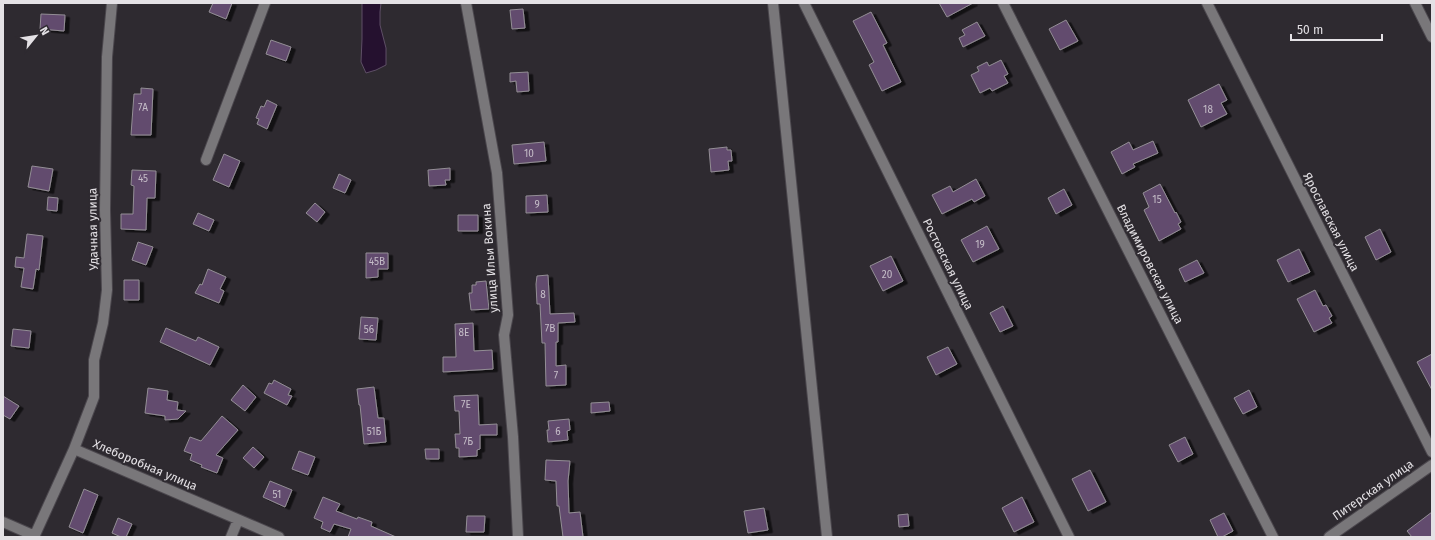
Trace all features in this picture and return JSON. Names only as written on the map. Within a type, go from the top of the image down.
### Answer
[{"type":"street","name":"Удачная улица","points":[[74,449],[94,397],[94,360],[103,323],[107,290],[105,210],[107,72],[112,3]]},
{"type":"street","points":[[206,160],[265,3]]},
{"type":"street","name":"улица Ильи Вокина","points":[[466,3],[497,173],[508,315],[504,335],[513,437],[518,537]]},
{"type":"street","points":[[773,3],[826,537]]},
{"type":"street","name":"Ростовская улица","points":[[804,3],[1069,537]]},
{"type":"street","name":"Владимировская улица","points":[[1003,3],[1274,537]]},
{"type":"street","name":"Ярославская улица","points":[[1207,3],[1432,452]]},
{"type":"street","points":[[1415,3],[1432,37]]},
{"type":"street","name":"Хлеборобная улица","points":[[3,522],[34,536],[44,518],[74,449],[279,537]]},
{"type":"street","name":"Питерская улица","points":[[1329,537],[1432,466]]},
{"type":"street","points":[[231,537],[238,520]]},
{"type":"shaded area","points":[[362,3],[381,3],[380,25],[386,48],[386,65],[366,73],[361,62]]},
{"type":"building","points":[[213,3],[232,3],[226,19],[209,12]]},
{"type":"building","points":[[939,3],[973,3],[947,17]]},
{"type":"building","points":[[523,9],[525,28],[512,29],[510,10]]},
{"type":"building","points":[[871,12],[887,43],[883,45],[901,82],[882,91],[869,65],[874,62],[853,21]]},
{"type":"building","points":[[41,14],[65,15],[64,31],[40,29]]},
{"type":"building","points":[[1066,20],[1078,41],[1060,50],[1049,29]]},
{"type":"building","points":[[977,22],[985,36],[963,47],[959,38],[965,35],[962,30]]},
{"type":"building","points":[[271,40],[291,47],[286,61],[266,54]]},
{"type":"building","points":[[1001,60],[1008,74],[1004,76],[1008,83],[992,91],[990,88],[980,93],[971,75],[979,71],[977,67],[987,62],[989,66]]},
{"type":"building","points":[[528,72],[529,91],[517,92],[516,81],[510,82],[510,73]]},
{"type":"building","points":[[1219,84],[1227,100],[1221,103],[1227,114],[1201,127],[1188,100]]},
{"type":"building","points":[[141,88],[153,89],[151,135],[131,135],[134,94],[141,94]]},
{"type":"building","points":[[267,100],[277,105],[267,129],[257,124],[259,119],[256,118],[261,106],[264,107]]},
{"type":"building","points":[[1153,141],[1158,153],[1133,164],[1135,167],[1122,174],[1111,152],[1129,142],[1133,150]]},
{"type":"building","points":[[544,142],[546,161],[514,164],[512,145]]},
{"type":"building","points":[[727,147],[727,150],[731,150],[732,161],[728,161],[729,170],[711,172],[709,149]]},
{"type":"building","points":[[224,154],[240,161],[229,187],[213,180]]},
{"type":"building","points":[[32,166],[53,169],[49,191],[28,187]]},
{"type":"building","points":[[450,168],[450,180],[445,180],[446,185],[429,186],[428,170]]},
{"type":"building","points":[[132,170],[156,171],[155,198],[147,198],[146,230],[121,229],[121,214],[133,214],[134,186],[131,185]]},
{"type":"building","points":[[339,174],[351,180],[345,193],[333,188]]},
{"type":"building","points":[[976,179],[985,196],[974,202],[972,199],[942,214],[932,195],[950,186],[953,192]]},
{"type":"building","points":[[1160,184],[1181,222],[1178,224],[1181,229],[1159,241],[1144,210],[1149,207],[1143,193]]},
{"type":"building","points":[[1064,189],[1072,205],[1056,214],[1048,198]]},
{"type":"building","points":[[547,195],[548,212],[526,213],[526,196]]},
{"type":"building","points":[[48,197],[58,198],[57,211],[47,210]]},
{"type":"building","points":[[315,203],[325,212],[317,222],[306,213]]},
{"type":"building","points":[[198,213],[214,220],[209,231],[193,224]]},
{"type":"building","points":[[458,215],[478,215],[478,231],[458,231]]},
{"type":"building","points":[[987,226],[999,249],[973,262],[961,240]]},
{"type":"building","points":[[1380,229],[1391,252],[1376,260],[1365,237]]},
{"type":"building","points":[[27,234],[43,236],[39,270],[36,269],[33,289],[21,287],[24,268],[15,267],[16,257],[24,258]]},
{"type":"building","points":[[138,242],[153,247],[146,265],[132,260]]},
{"type":"building","points":[[1299,249],[1310,272],[1288,282],[1277,260]]},
{"type":"building","points":[[366,253],[388,253],[388,269],[378,269],[378,277],[366,278]]},
{"type":"building","points":[[891,256],[903,281],[883,291],[870,266]]},
{"type":"building","points":[[1197,260],[1204,273],[1185,282],[1179,269]]},
{"type":"building","points":[[208,269],[226,277],[220,289],[224,291],[219,303],[195,293],[200,284],[202,285]]},
{"type":"building","points":[[548,275],[550,314],[574,313],[575,322],[558,323],[556,366],[566,365],[566,385],[546,386],[545,343],[542,343],[540,304],[537,304],[536,284],[537,276]]},
{"type":"building","points":[[124,280],[139,280],[139,300],[124,300]]},
{"type":"building","points":[[486,281],[489,309],[471,310],[469,293],[472,293],[472,285],[476,285],[476,282]]},
{"type":"building","points":[[1315,290],[1323,306],[1326,305],[1332,316],[1329,318],[1332,323],[1314,332],[1297,299]]},
{"type":"building","points":[[1003,306],[1013,326],[1000,332],[990,313]]},
{"type":"building","points":[[361,317],[378,318],[376,340],[359,339]]},
{"type":"building","points":[[473,323],[474,351],[492,350],[493,369],[443,372],[443,357],[456,357],[455,324]]},
{"type":"building","points":[[166,328],[196,341],[198,337],[219,347],[210,365],[160,342]]},
{"type":"building","points":[[13,329],[31,331],[29,348],[11,346]]},
{"type":"building","points":[[948,347],[957,364],[936,375],[927,357]]},
{"type":"building","points":[[1432,354],[1432,390],[1417,362]]},
{"type":"building","points":[[274,380],[291,389],[288,395],[292,396],[287,405],[264,393],[269,383],[272,384]]},
{"type":"building","points":[[243,385],[256,397],[245,411],[231,400]]},
{"type":"building","points":[[374,387],[378,418],[384,418],[386,442],[364,444],[357,389]]},
{"type":"building","points":[[148,388],[168,391],[167,400],[178,402],[177,410],[186,411],[178,419],[165,420],[165,416],[145,413]]},
{"type":"building","points":[[1249,390],[1257,407],[1243,414],[1234,398]]},
{"type":"building","points":[[478,395],[479,425],[497,424],[497,435],[480,435],[480,449],[477,450],[477,456],[459,457],[459,448],[456,448],[455,434],[460,434],[459,411],[455,411],[454,396]]},
{"type":"building","points":[[3,396],[19,406],[10,419],[3,415]]},
{"type":"building","points":[[609,402],[610,411],[591,413],[591,403]]},
{"type":"building","points":[[222,416],[238,430],[216,455],[223,458],[217,473],[201,467],[202,465],[190,460],[192,454],[184,451],[190,437],[201,441]]},
{"type":"building","points":[[569,419],[570,430],[567,431],[568,440],[548,442],[548,421]]},
{"type":"building","points":[[1185,437],[1193,454],[1178,462],[1169,445]]},
{"type":"building","points":[[253,447],[264,457],[254,468],[243,458]]},
{"type":"building","points":[[425,449],[439,449],[439,459],[426,459]]},
{"type":"building","points":[[299,451],[315,457],[308,475],[292,469]]},
{"type":"building","points":[[546,460],[570,461],[568,481],[569,513],[580,512],[583,537],[563,537],[559,506],[557,506],[556,481],[545,480]]},
{"type":"building","points":[[1090,470],[1106,502],[1088,511],[1072,479]]},
{"type":"building","points":[[270,481],[292,490],[285,507],[263,497]]},
{"type":"building","points":[[84,489],[98,495],[83,533],[69,527]]},
{"type":"building","points":[[323,497],[340,504],[336,511],[357,519],[358,517],[372,522],[371,526],[396,537],[348,537],[351,529],[334,524],[330,532],[321,528],[323,522],[314,518]]},
{"type":"building","points":[[1022,497],[1034,522],[1014,532],[1002,508]]},
{"type":"building","points":[[764,508],[768,530],[748,533],[744,511]]},
{"type":"building","points":[[1432,512],[1432,537],[1412,537],[1407,531]]},
{"type":"building","points":[[1224,513],[1233,531],[1222,537],[1218,537],[1210,520]]},
{"type":"building","points":[[908,514],[909,526],[899,527],[898,515]]},
{"type":"building","points":[[467,516],[485,516],[484,532],[466,532]]},
{"type":"building","points":[[118,518],[132,524],[126,537],[121,537],[112,533]]}]
